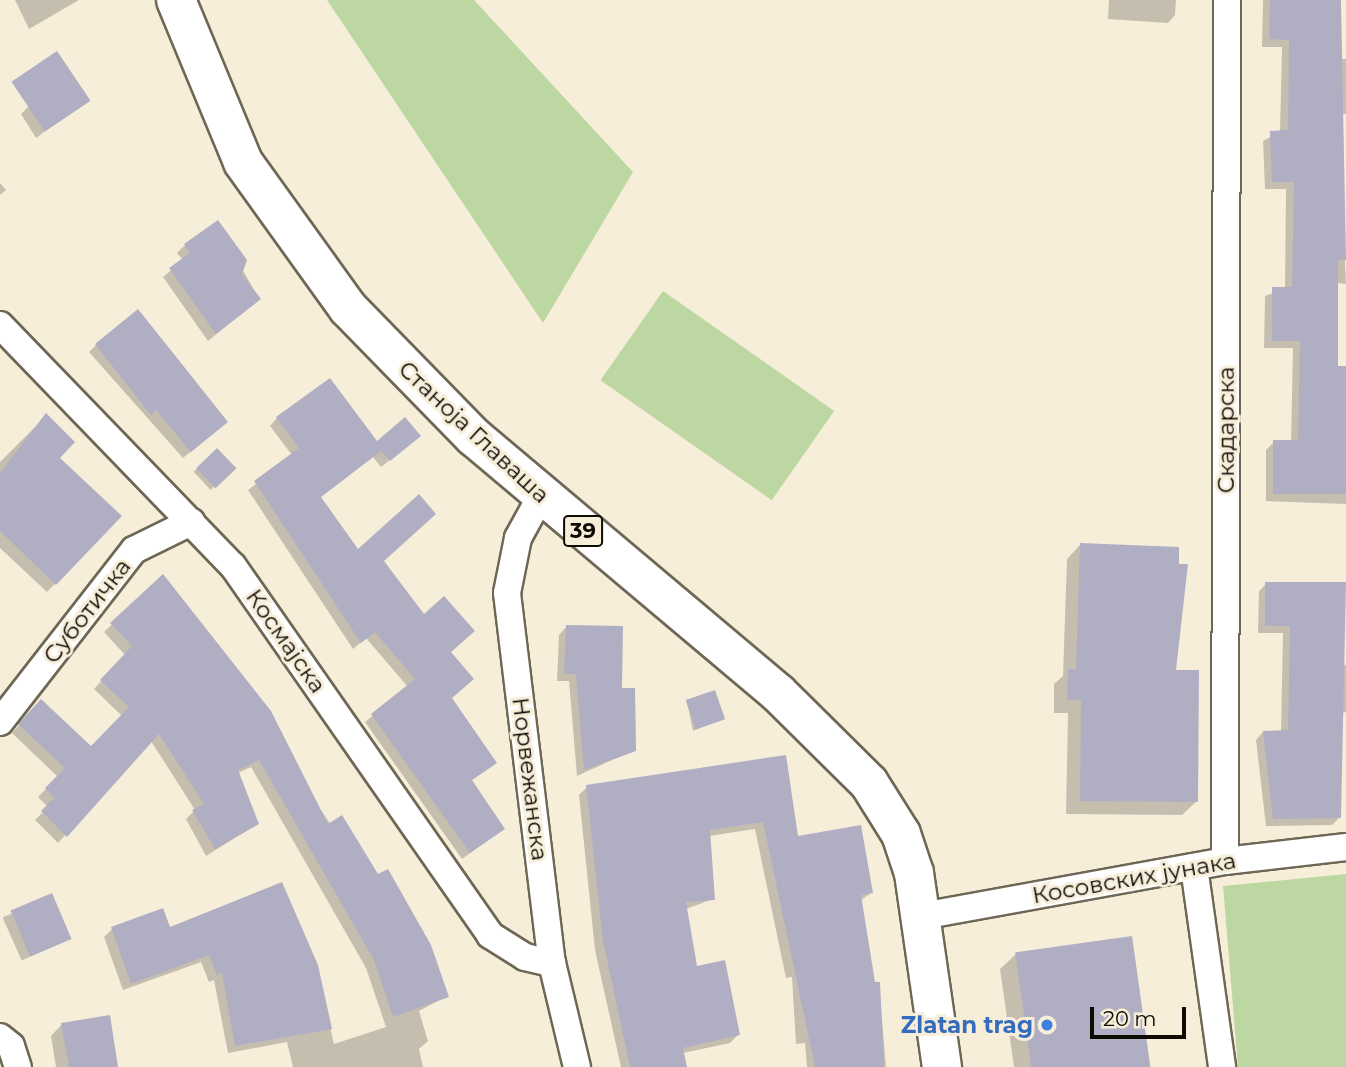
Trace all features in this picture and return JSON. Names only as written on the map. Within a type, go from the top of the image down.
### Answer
[{"type":"main road","name":"Станоја Главаша","points":[[176,0],[243,162],[291,235],[402,367],[541,496],[778,692],[869,783],[901,834],[922,916],[942,1067]]},
{"type":"street","name":"Скадарска","points":[[1225,861],[1227,0]]},
{"type":"street","name":"Космајска","points":[[4,337],[233,566],[490,935],[525,957],[552,963]]},
{"type":"street","name":"Норвежанска","points":[[541,496],[517,538],[507,593],[552,963],[577,1067]]},
{"type":"street","name":"Суботичка","points":[[0,722],[134,550],[191,522]]},
{"type":"street","name":"Косовских јунака","points":[[922,916],[1225,861],[1346,847]]},
{"type":"street","points":[[1194,867],[1222,1067]]},
{"type":"street","points":[[0,1037],[11,1046],[18,1067]]},
{"type":"green space","points":[[327,0],[474,0],[633,172],[543,323]]},
{"type":"green space","points":[[663,291],[834,411],[772,500],[600,380]]},
{"type":"green space","points":[[1346,874],[1346,1067],[1238,1067],[1223,886]]},
{"type":"building","points":[[1270,0],[1341,0],[1346,260],[1338,260],[1338,366],[1346,366],[1346,494],[1273,494],[1273,440],[1298,440],[1300,341],[1272,341],[1272,287],[1292,287],[1294,182],[1272,182],[1270,131],[1288,130],[1289,40],[1269,39]]},
{"type":"building","points":[[57,51],[91,101],[45,131],[11,82]]},
{"type":"building","points":[[218,220],[247,260],[242,274],[261,299],[216,334],[169,268],[190,253],[184,244]]},
{"type":"building","points":[[138,309],[228,422],[191,452],[156,410],[151,415],[95,344]]},
{"type":"building","points":[[330,378],[377,441],[405,417],[421,436],[390,461],[381,451],[321,497],[358,549],[419,494],[436,514],[384,561],[424,614],[444,596],[475,631],[451,652],[474,679],[452,698],[497,763],[472,780],[505,829],[470,853],[371,714],[415,679],[375,632],[361,643],[254,481],[299,448],[276,417]]},
{"type":"building","points":[[46,413],[75,442],[60,458],[122,516],[56,585],[0,531],[0,473]]},
{"type":"building","points":[[217,448],[236,468],[216,488],[196,468]]},
{"type":"building","points":[[1080,543],[1179,547],[1179,564],[1188,564],[1176,670],[1199,670],[1198,802],[1080,801],[1081,700],[1067,700],[1068,669],[1076,669]]},
{"type":"building","points":[[163,574],[271,711],[328,824],[342,815],[378,874],[388,869],[431,945],[449,997],[393,1017],[374,960],[259,760],[238,770],[259,824],[215,849],[192,810],[204,804],[159,734],[67,837],[41,811],[54,798],[45,788],[65,768],[18,724],[41,699],[91,746],[129,707],[100,680],[132,646],[110,623]]},
{"type":"building","points":[[1265,582],[1346,582],[1341,818],[1273,819],[1263,731],[1288,730],[1290,626],[1265,626]]},
{"type":"building","points":[[566,625],[623,626],[622,688],[635,688],[636,751],[584,770],[576,674],[564,674]]},
{"type":"building","points":[[715,690],[725,719],[696,729],[686,700]]},
{"type":"building","points":[[786,755],[798,836],[861,825],[873,893],[861,895],[875,982],[880,982],[884,1067],[815,1067],[763,822],[710,830],[715,900],[686,902],[697,966],[725,960],[740,1035],[683,1048],[687,1067],[630,1067],[603,941],[586,785]]},
{"type":"building","points":[[282,882],[318,965],[332,1029],[235,1046],[222,973],[217,975],[209,955],[131,984],[111,927],[163,908],[170,927]]},
{"type":"building","points":[[52,893],[72,939],[30,957],[11,911]]},
{"type":"building","points":[[1132,936],[1150,1067],[1031,1067],[1015,952]]},
{"type":"building","points":[[110,1015],[118,1067],[69,1067],[61,1023]]},
{"type":"place","name":"Zlatan trag","points":[[1047,1025]]}]
